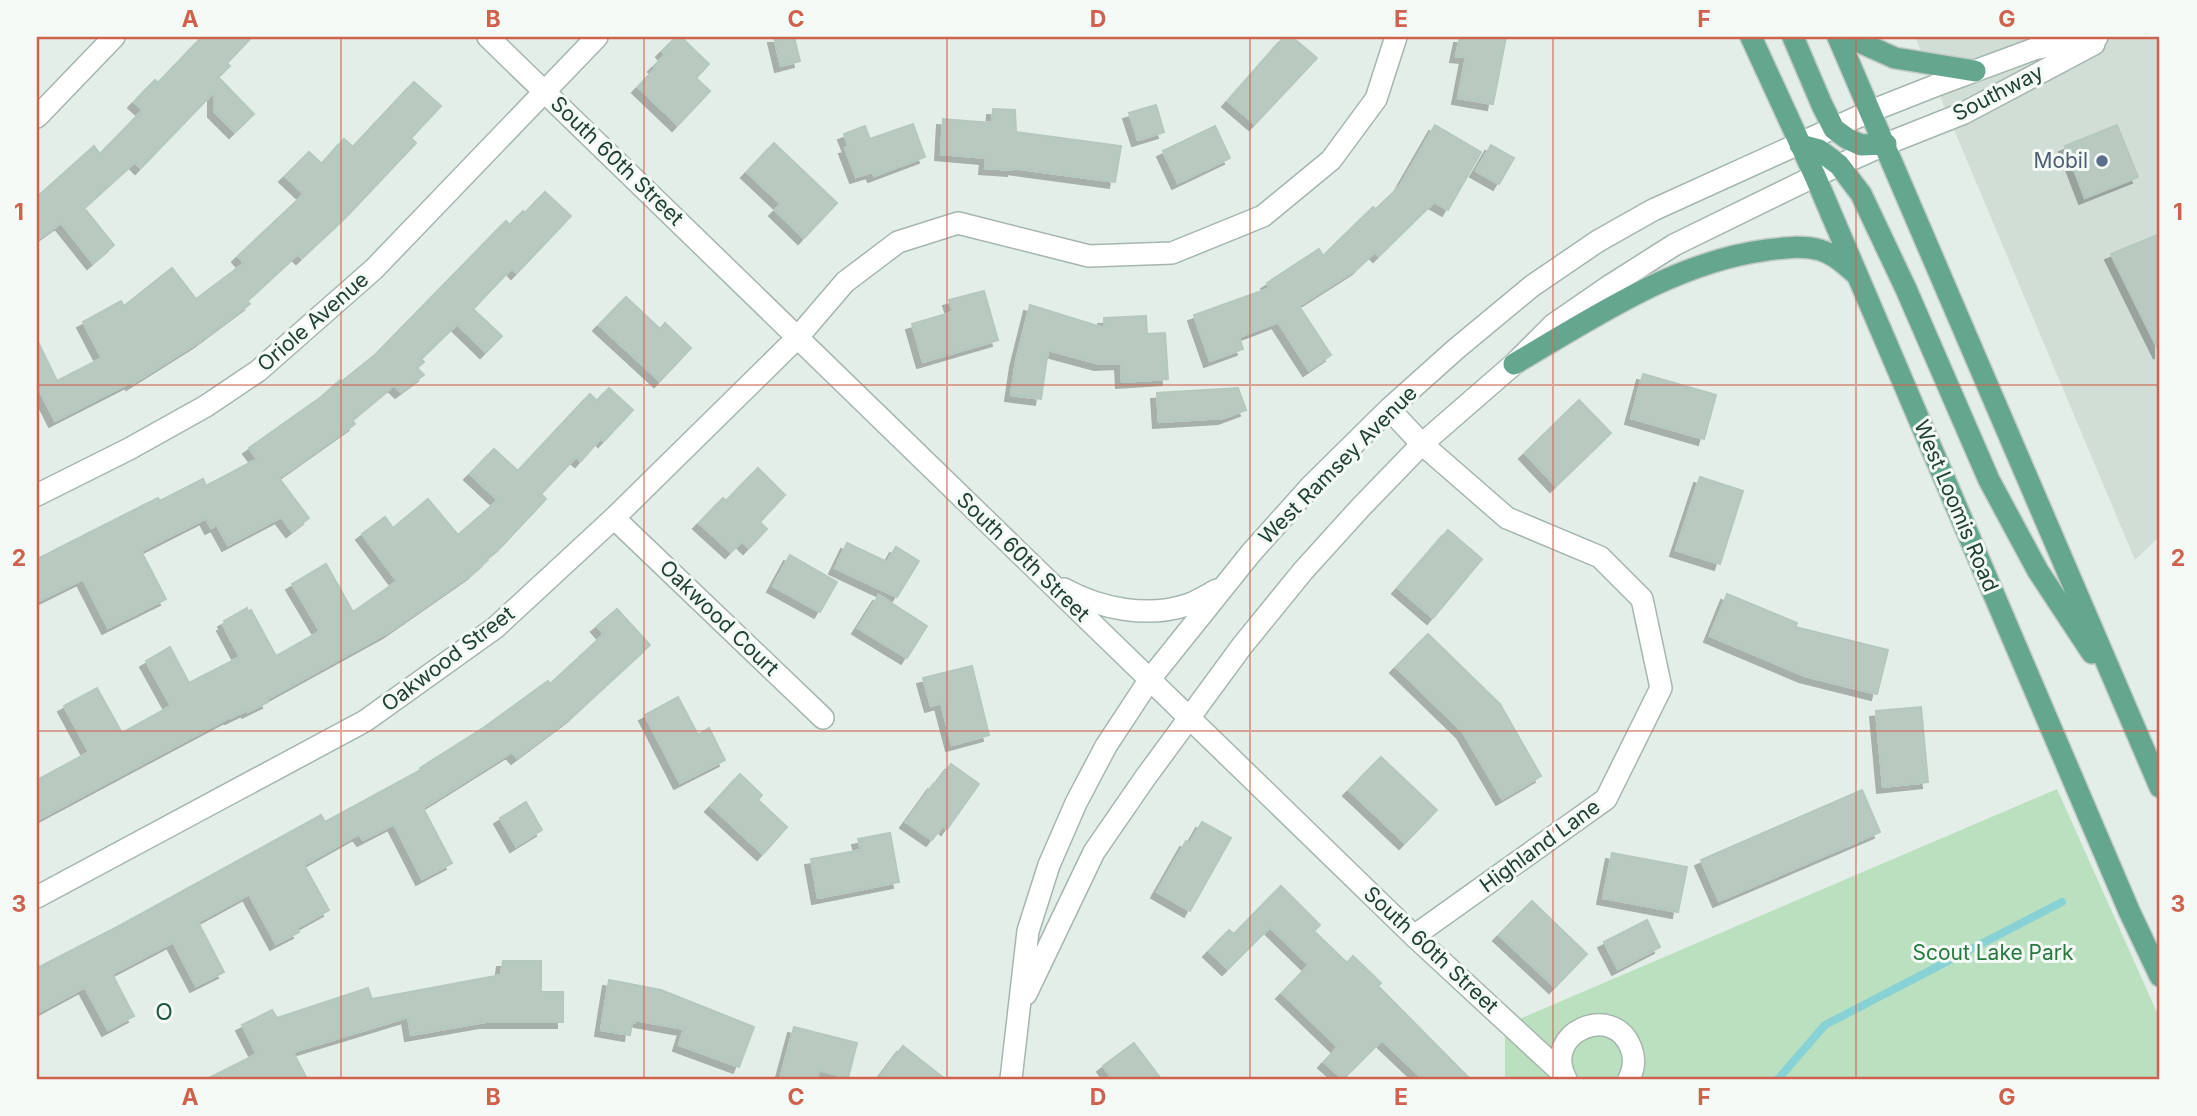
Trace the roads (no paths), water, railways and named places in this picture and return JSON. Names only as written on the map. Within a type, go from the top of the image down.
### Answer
[{"type":"main road","name":"West Loomis Road","points":[[1751,37],[1815,176],[2130,913],[2160,976]]},
{"type":"main road","points":[[1793,37],[1822,106],[1835,129],[1861,145],[1886,144]]},
{"type":"main road","points":[[1839,37],[2160,787]]},
{"type":"main road","points":[[1848,37],[1895,58],[1975,71]]},
{"type":"main road","points":[[1800,145],[1819,150],[1839,165],[1861,194],[1906,289],[1989,480],[2038,571],[2122,698]]},
{"type":"main road","points":[[1514,364],[1637,293],[1688,270],[1732,256],[1793,247],[1817,249],[1829,253],[1857,275]]},
{"type":"street","points":[[37,117],[114,37]]},
{"type":"street","name":"South 60th Street","points":[[488,37],[1044,578],[1564,1076]]},
{"type":"street","name":"Oriole Avenue","points":[[37,495],[129,449],[206,406],[258,370],[374,269],[597,37]]},
{"type":"street","name":"Oakwood Street","points":[[37,897],[365,721],[495,628],[614,518],[797,338],[845,282],[898,242],[958,223],[1088,256],[1172,253],[1263,216],[1331,160],[1361,120],[1376,99],[1396,37]]},
{"type":"street","name":"Southway","points":[[1871,111],[2034,49],[2097,37]]},
{"type":"street","name":"Southway","points":[[1886,144],[1964,113],[2108,37]]},
{"type":"street","name":"West Ramsey Avenue","points":[[1012,1079],[1028,931],[1049,865],[1076,803],[1107,746],[1150,679],[1311,486],[1389,409],[1456,349],[1532,286],[1598,241],[1653,211],[1871,111]]},
{"type":"street","name":"West Ramsey Avenue","points":[[1018,1010],[1094,852],[1145,778],[1242,646],[1303,571],[1422,444],[1514,364],[1553,325],[1663,252],[1815,176],[1886,144]]},
{"type":"street","name":"Highland Lane","points":[[1389,409],[1422,444],[1507,518],[1600,557],[1642,599],[1661,688],[1606,799],[1415,936]]},
{"type":"street","name":"Oakwood Court","points":[[614,518],[823,718]]},
{"type":"street","points":[[1044,578],[1089,600],[1118,609],[1137,610],[1166,610],[1189,604],[1225,586]]},
{"type":"street","name":"South 60th Street","points":[[1564,1076],[1560,1060],[1570,1037],[1578,1029],[1601,1025],[1612,1027],[1629,1043],[1634,1065],[1629,1079]]},
{"type":"waterway","points":[[1778,1079],[1825,1025],[2062,902]]},
{"type":"place","name":"Mobil","points":[[2102,161]]},
{"type":"district","name":"O","points":[[165,1012]]},
{"type":"park label","name":"Scout Lake Park","points":[[1993,953]]}]
